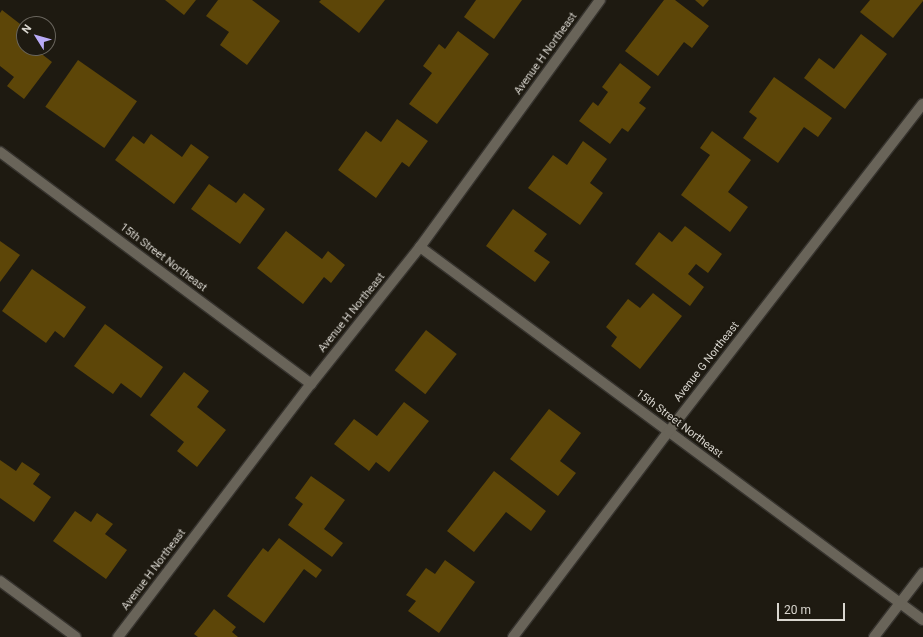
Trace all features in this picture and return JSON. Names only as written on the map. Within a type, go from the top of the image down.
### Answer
[{"type":"street","name":"Avenue H Northeast","points":[[118,637],[311,384],[420,247],[600,0]]},
{"type":"street","name":"Avenue G Northeast","points":[[513,637],[669,431],[923,104]]},
{"type":"street","name":"15th Street Northeast","points":[[0,152],[311,384]]},
{"type":"street","name":"15th Street Northeast","points":[[420,247],[923,620]]},
{"type":"street","points":[[874,637],[923,573]]},
{"type":"street","points":[[0,581],[76,637]]},
{"type":"building","points":[[165,0],[196,0],[184,15]]},
{"type":"building","points":[[218,0],[252,0],[280,21],[247,65],[220,45],[229,32],[206,16]]},
{"type":"building","points":[[321,0],[385,0],[359,33],[319,2]]},
{"type":"building","points":[[476,0],[522,0],[494,39],[464,17]]},
{"type":"building","points":[[664,0],[675,0],[709,26],[692,48],[684,42],[658,76],[625,51]]},
{"type":"building","points":[[695,0],[709,0],[703,7]]},
{"type":"building","points":[[870,0],[923,1],[893,38],[860,12]]},
{"type":"building","points":[[2,10],[16,21],[16,56],[44,56],[52,62],[24,99],[7,86],[14,77],[0,66],[0,13]]},
{"type":"building","points":[[458,31],[489,54],[437,124],[409,104],[432,73],[423,66],[439,44],[445,49]]},
{"type":"building","points":[[861,34],[887,54],[845,109],[804,78],[819,58],[834,69]]},
{"type":"building","points":[[78,60],[137,101],[104,148],[45,107]]},
{"type":"building","points":[[620,63],[651,87],[639,103],[646,108],[628,132],[622,128],[610,144],[579,121],[593,102],[598,106],[608,92],[602,87]]},
{"type":"building","points":[[774,77],[832,118],[818,137],[804,127],[778,163],[743,138],[757,118],[749,112]]},
{"type":"building","points":[[397,119],[428,141],[409,167],[402,162],[376,198],[338,170],[366,131],[381,142]]},
{"type":"building","points":[[712,131],[751,160],[728,192],[748,207],[730,232],[681,195],[710,155],[700,148]]},
{"type":"building","points":[[151,134],[182,157],[191,144],[209,157],[174,204],[115,160],[133,136],[144,144]]},
{"type":"building","points":[[583,141],[607,159],[590,183],[603,193],[580,225],[528,188],[553,155],[567,165]]},
{"type":"building","points":[[209,184],[236,203],[244,193],[265,209],[240,244],[191,209]]},
{"type":"building","points":[[513,209],[547,234],[534,251],[550,262],[535,282],[486,246]]},
{"type":"building","points":[[685,226],[722,254],[708,273],[696,264],[688,274],[704,287],[690,306],[635,264],[659,232],[672,242]]},
{"type":"building","points":[[286,231],[322,259],[328,251],[345,265],[331,283],[324,277],[303,304],[257,268]]},
{"type":"building","points":[[0,241],[20,255],[0,282]]},
{"type":"building","points":[[32,269],[86,307],[64,338],[55,331],[46,343],[2,311]]},
{"type":"building","points":[[653,293],[682,316],[640,369],[611,346],[617,337],[606,327],[628,299],[640,308]]},
{"type":"building","points":[[105,324],[163,367],[141,398],[121,383],[113,394],[74,366]]},
{"type":"building","points":[[426,330],[457,354],[425,394],[395,370]]},
{"type":"building","points":[[184,372],[209,391],[197,407],[226,430],[197,467],[177,451],[184,442],[150,415]]},
{"type":"building","points":[[404,402],[429,421],[389,472],[376,462],[369,471],[334,444],[354,419],[377,436]]},
{"type":"building","points":[[549,409],[581,433],[560,461],[576,473],[558,496],[510,459]]},
{"type":"building","points":[[0,460],[16,471],[22,462],[40,474],[33,484],[51,497],[34,522],[0,498]]},
{"type":"building","points":[[494,471],[546,511],[531,531],[506,512],[474,552],[447,531]]},
{"type":"building","points":[[311,476],[345,500],[324,529],[343,543],[332,557],[288,525],[303,504],[295,498]]},
{"type":"building","points":[[75,511],[91,522],[97,513],[113,524],[105,534],[127,550],[106,579],[53,541]]},
{"type":"building","points":[[279,538],[322,570],[316,578],[304,569],[264,623],[227,596],[263,548],[268,552]]},
{"type":"building","points":[[445,560],[475,582],[439,633],[408,611],[416,601],[406,595],[426,568],[435,574]]},
{"type":"building","points":[[214,609],[236,627],[232,632],[238,637],[198,637],[194,634]]}]
